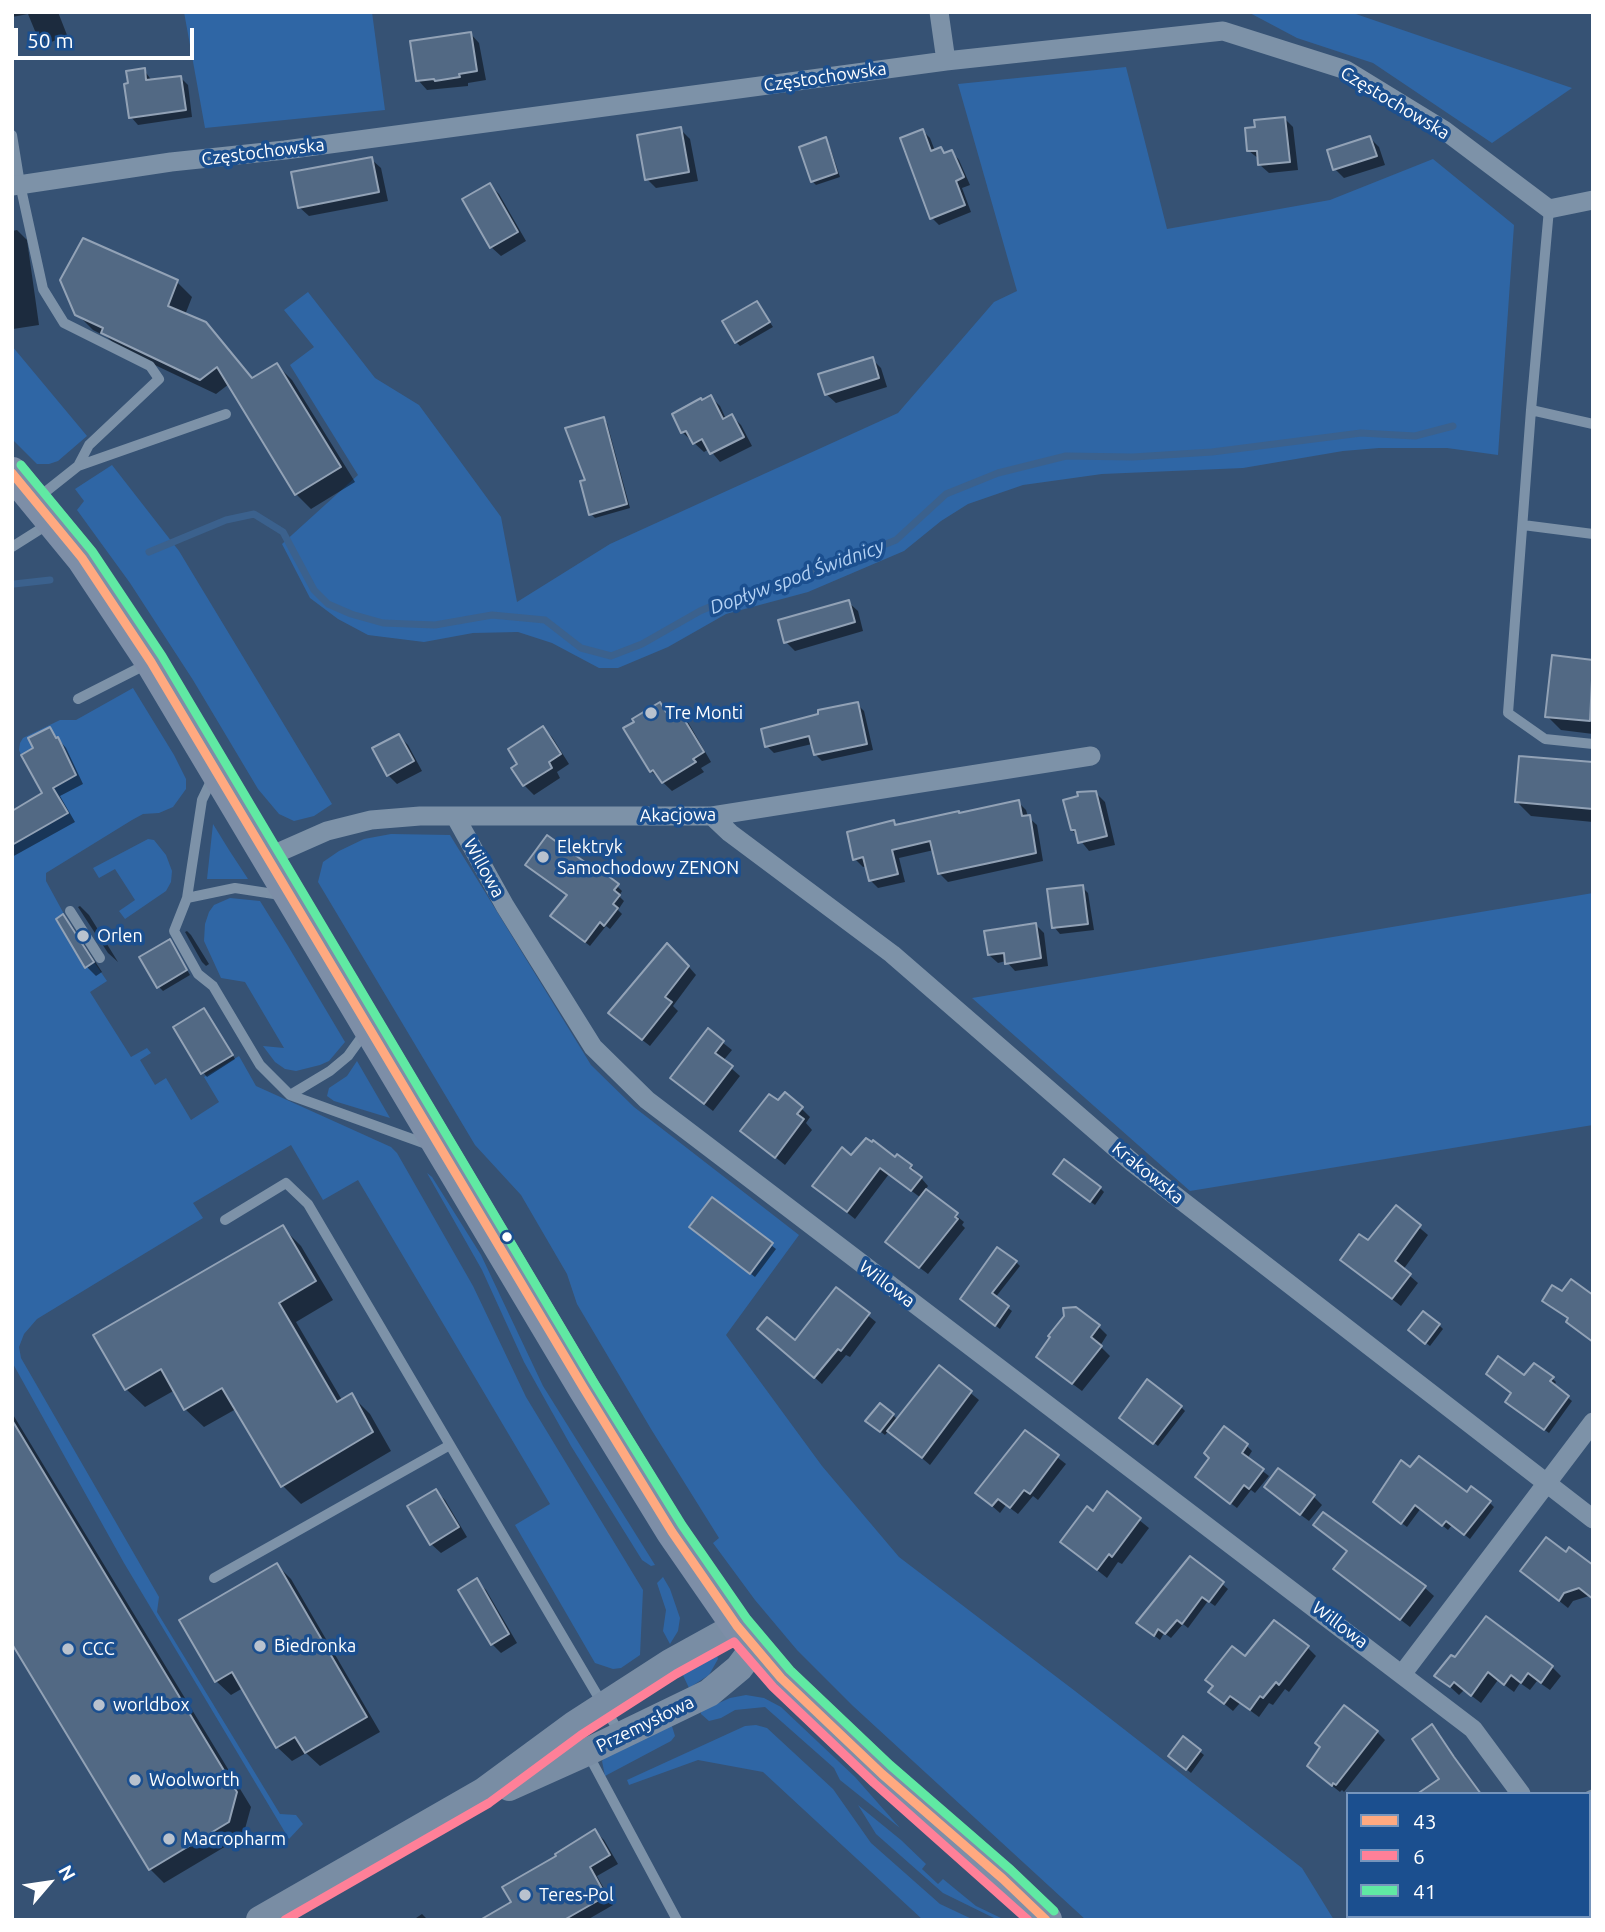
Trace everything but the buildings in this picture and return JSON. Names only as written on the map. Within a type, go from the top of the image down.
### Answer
[{"type":"main road","points":[[12,473],[45,510],[105,590],[151,662],[672,1532],[745,1637],[781,1678],[882,1774],[1046,1920]]},
{"type":"main road","name":"Przemysłowa","points":[[260,1920],[483,1792],[574,1725],[670,1663],[745,1637]]},
{"type":"main road","name":"Przemysłowa","points":[[483,1792],[503,1789],[709,1693],[738,1668],[745,1637]]},
{"type":"street","points":[[939,12],[947,61]]},
{"type":"street","name":"Częstochowska","points":[[16,185],[171,162],[285,150],[947,61],[1223,32],[1346,70],[1444,130],[1549,209]]},
{"type":"street","points":[[1549,209],[1593,200]]},
{"type":"street","name":"Akacjowa","points":[[268,857],[327,831],[371,820],[455,816],[712,816],[1091,756]]},
{"type":"street","name":"Willowa","points":[[455,816],[505,906],[593,1047],[647,1100],[1474,1729],[1520,1792]]},
{"type":"street","name":"Krakowska","points":[[712,816],[730,833],[892,954],[1133,1163],[1593,1519]]},
{"type":"street","points":[[1403,1674],[1593,1422]]},
{"type":"lane","points":[[12,135],[16,185],[43,289],[64,323],[150,366],[159,379],[89,445],[78,466],[13,547]]},
{"type":"lane","points":[[1549,209],[1508,713],[1545,739],[1593,744]]},
{"type":"lane","points":[[1531,410],[1593,424]]},
{"type":"lane","points":[[78,466],[226,414]]},
{"type":"lane","points":[[1523,525],[1593,534]]},
{"type":"lane","points":[[78,699],[151,662]]},
{"type":"lane","points":[[216,771],[202,800],[187,898],[174,931],[198,974],[213,986],[260,1065],[290,1095],[441,1149]]},
{"type":"lane","points":[[187,898],[235,888],[274,894],[297,905]]},
{"type":"lane","points":[[70,911],[100,958]]},
{"type":"lane","points":[[290,1095],[330,1071],[348,1056],[370,1027]]},
{"type":"lane","points":[[225,1220],[286,1183],[308,1204],[621,1736]]},
{"type":"lane","points":[[214,1578],[450,1445]]},
{"type":"lane","points":[[574,1725],[677,1920]]},
{"type":"shaded area","points":[[184,12],[372,12],[385,110],[205,128]]},
{"type":"shaded area","points":[[1248,12],[1350,12],[1572,88],[1492,143],[1373,63],[1297,38]]},
{"type":"shaded area","points":[[1126,67],[1167,229],[1330,200],[1433,159],[1514,225],[1498,455],[1447,448],[1379,448],[1343,451],[1243,468],[1102,474],[1023,485],[968,504],[941,521],[904,551],[808,592],[726,614],[668,647],[618,668],[599,668],[552,643],[518,632],[473,633],[424,642],[368,635],[338,619],[310,598],[282,544],[358,475],[290,365],[314,347],[284,310],[308,292],[375,378],[419,405],[501,517],[517,602],[610,544],[898,413],[994,302],[1017,291],[958,84]]},
{"type":"shaded area","points":[[12,346],[87,436],[58,461],[37,464],[12,439]]},
{"type":"shaded area","points":[[112,465],[179,551],[332,804],[314,816],[294,821],[279,814],[258,789],[193,680],[130,583],[77,510],[84,501],[75,489]]},
{"type":"shaded area","points":[[133,688],[174,755],[186,779],[186,789],[173,807],[159,813],[143,814],[46,873],[46,881],[64,914],[56,920],[85,967],[94,962],[107,981],[90,992],[131,1057],[147,1048],[151,1053],[140,1060],[155,1085],[166,1078],[191,1120],[219,1102],[204,1077],[239,1056],[256,1086],[391,1147],[397,1153],[473,1286],[526,1397],[643,1590],[640,1655],[621,1668],[613,1669],[595,1663],[515,1525],[550,1504],[358,1180],[323,1200],[291,1145],[193,1203],[203,1218],[37,1319],[24,1334],[19,1347],[21,1358],[159,1597],[157,1612],[280,1814],[296,1815],[303,1824],[289,1839],[124,1563],[12,1362],[12,845],[68,813],[53,788],[68,757],[58,738],[50,727],[29,738],[33,748],[21,755],[20,743],[23,738],[60,720],[76,720]]},
{"type":"shaded area","points":[[213,824],[229,850],[248,879],[207,879]]},
{"type":"shaded area","points":[[391,834],[450,835],[591,1065],[634,1107],[799,1235],[726,1335],[822,1466],[899,1557],[1302,1868],[1334,1920],[1086,1920],[853,1706],[797,1650],[755,1600],[713,1543],[719,1538],[577,1304],[567,1274],[521,1195],[475,1145],[318,882],[323,862],[339,851],[364,839]]},
{"type":"shaded area","points":[[148,839],[154,840],[166,855],[172,871],[171,882],[166,891],[125,919],[119,911],[135,900],[115,869],[99,878],[93,868]]},
{"type":"shaded area","points":[[1593,893],[1593,1125],[1190,1191],[972,998]]},
{"type":"shaded area","points":[[230,898],[260,901],[288,946],[345,1042],[329,1061],[296,1071],[285,1069],[275,1062],[263,1046],[284,1048],[245,982],[221,978],[204,941],[205,924],[214,905]]},
{"type":"shaded area","points":[[357,1061],[390,1118],[334,1101],[327,1096],[329,1088],[347,1076]]},
{"type":"shaded area","points":[[427,1173],[481,1255],[543,1386],[655,1565],[651,1566],[642,1560],[571,1446],[524,1362],[482,1270]]},
{"type":"shaded area","points":[[663,1577],[680,1618],[678,1631],[670,1644],[663,1631],[666,1610],[657,1583]]},
{"type":"shaded area","points":[[716,1651],[718,1659],[709,1675],[689,1688],[680,1669]]},
{"type":"shaded area","points":[[746,1695],[764,1698],[781,1707],[855,1777],[900,1828],[840,1780],[834,1768],[765,1707],[735,1710],[709,1721],[701,1714],[701,1711],[730,1698]]},
{"type":"shaded area","points":[[671,1723],[675,1736],[671,1741],[605,1776],[602,1761],[606,1756]]},
{"type":"shaded area","points":[[745,1726],[767,1728],[833,1789],[871,1843],[940,1904],[974,1920],[923,1920],[763,1772],[698,1760],[629,1785],[627,1780]]},
{"type":"shaded area","points":[[858,1805],[926,1864],[922,1869],[938,1884],[943,1879],[976,1906],[1005,1920],[998,1920],[943,1893],[876,1834]]},
{"type":"waterway","name":"Dopływ spod Świdnicy","points":[[149,552],[226,520],[254,514],[283,532],[314,590],[328,604],[351,614],[383,623],[435,625],[492,615],[545,620],[581,648],[611,656],[642,644],[700,611],[740,594],[783,585],[896,540],[946,494],[998,473],[1066,456],[1133,457],[1212,452],[1361,433],[1415,436],[1453,426]]},
{"type":"waterway","name":"Dopływ spod Świdnicy","points":[[14,584],[50,580]]},
{"type":"transit line","name":"41","points":[[21,465],[92,551],[162,656],[593,1381],[682,1525],[747,1619],[790,1670],[890,1765],[1054,1911]]},
{"type":"transit line","name":"43","points":[[12,473],[82,558],[151,662],[583,1387],[672,1532],[737,1626],[781,1678],[882,1774],[1046,1920]]},
{"type":"transit line","name":"6","points":[[285,1920],[489,1803],[581,1735],[676,1674],[734,1642],[773,1687],[874,1783],[1028,1920]]},
{"type":"place","name":"Tre Monti","points":[[651,713]]},
{"type":"place","name":"Elektryk Samochodowy ZENON","points":[[543,857]]},
{"type":"place","name":"Orlen","points":[[83,936]]},
{"type":"place","name":"Biedronka","points":[[260,1646]]},
{"type":"place","name":"CCC","points":[[68,1649]]},
{"type":"place","name":"worldbox","points":[[99,1705]]},
{"type":"place","name":"Woolworth","points":[[135,1780]]},
{"type":"place","name":"Macropharm","points":[[169,1839]]},
{"type":"place","name":"Teres-Pol","points":[[525,1895]]}]
